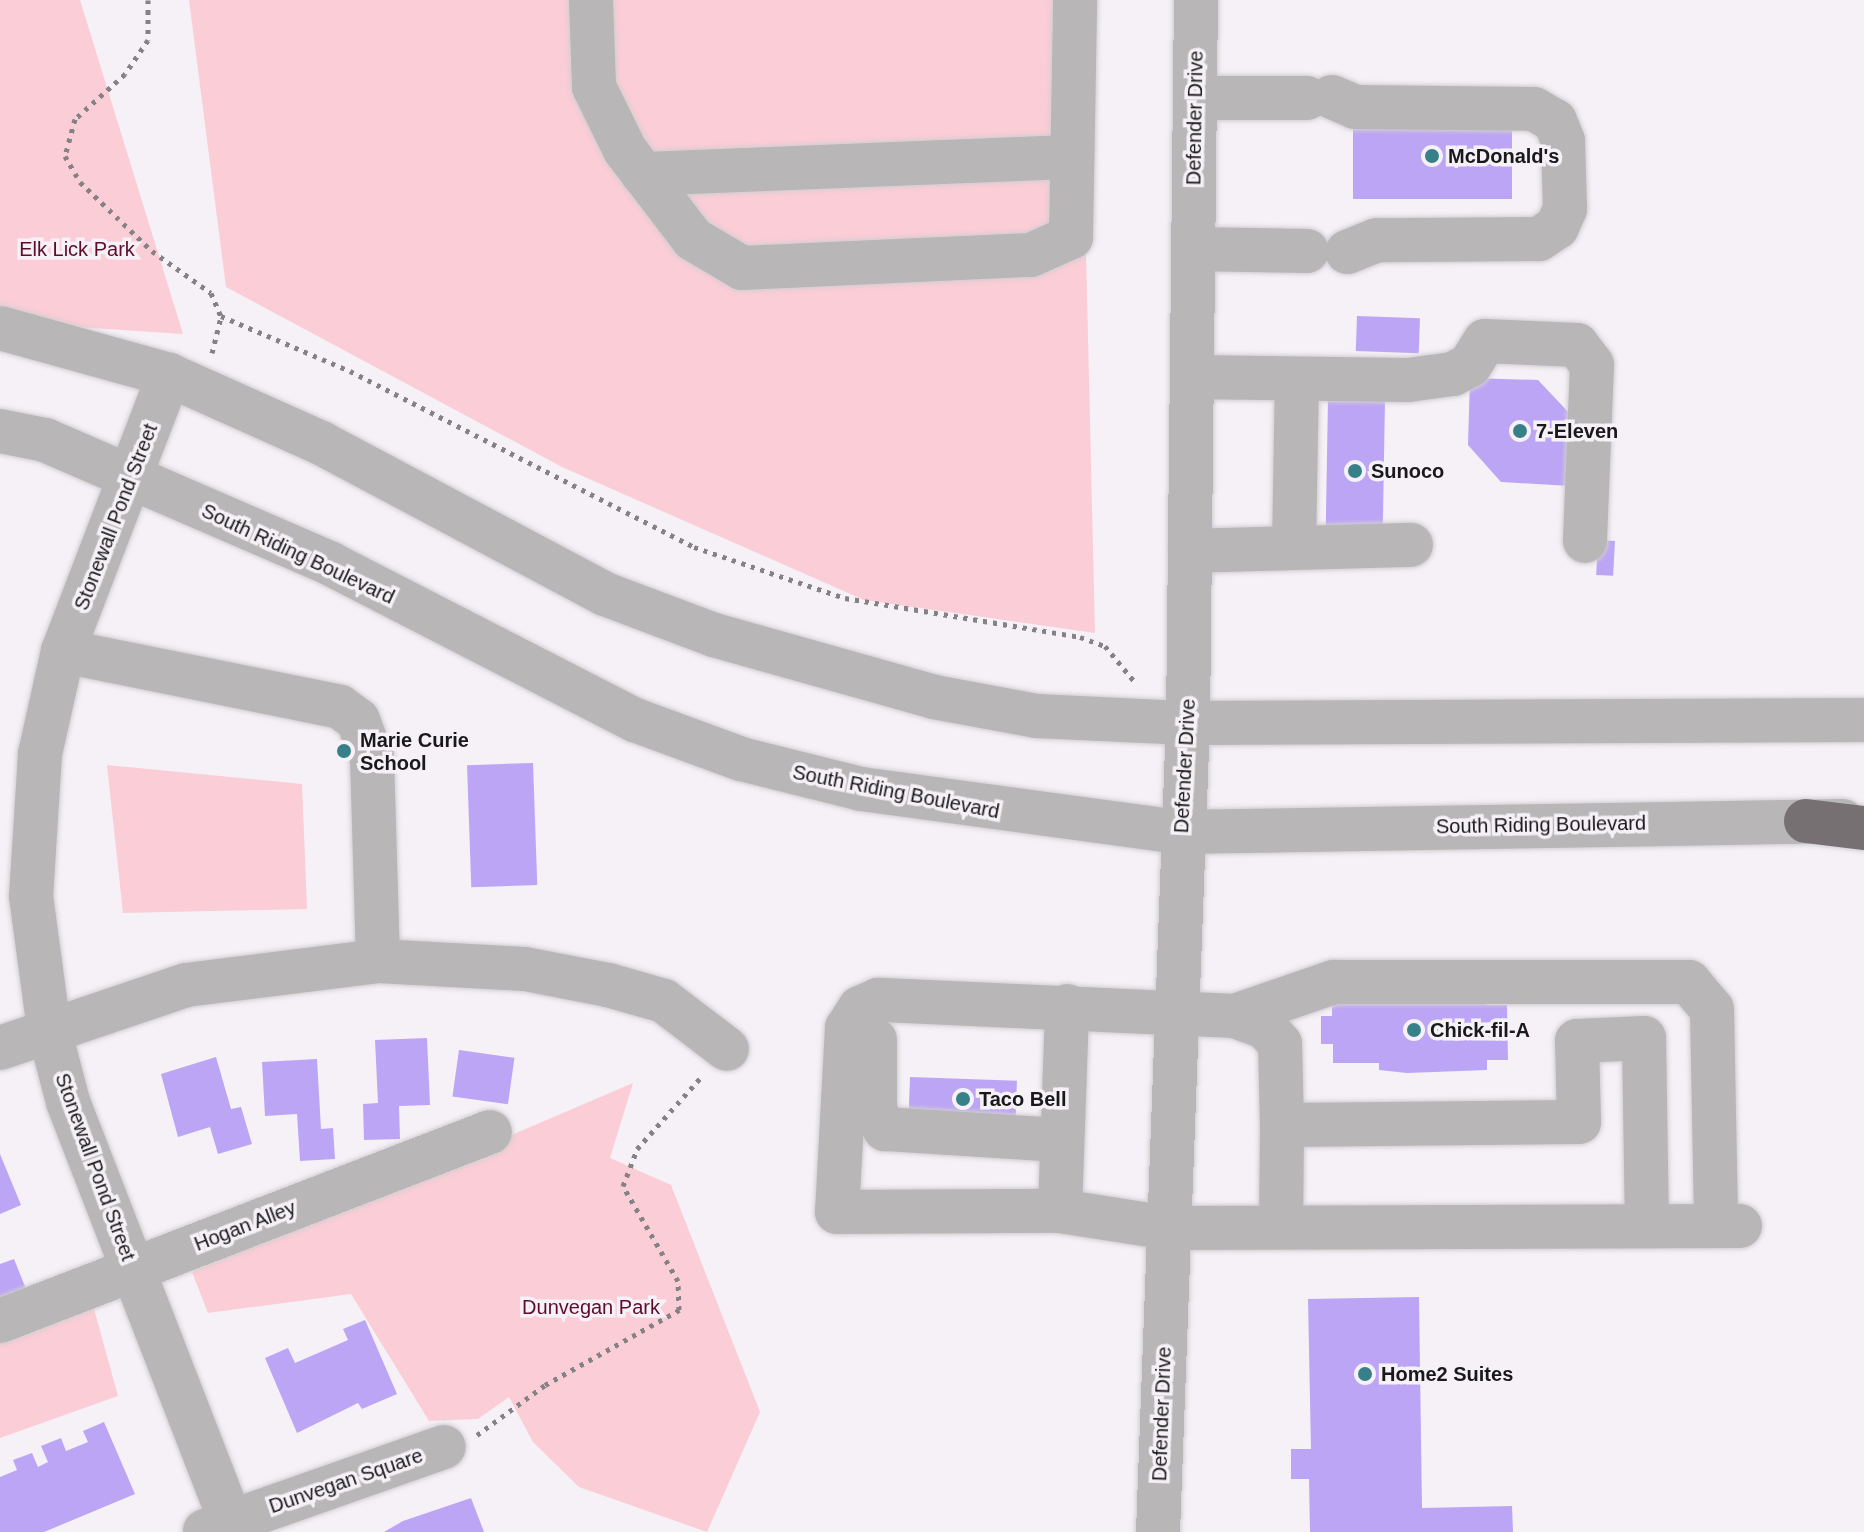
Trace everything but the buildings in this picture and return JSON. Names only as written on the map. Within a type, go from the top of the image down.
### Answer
[{"type":"highway","points":[[1806,821],[1864,828]]},
{"type":"street","points":[[584,0],[591,0],[594,87],[643,174],[693,239],[742,268],[1031,255],[1071,237],[1075,0]]},
{"type":"street","name":"Defender Drive","points":[[1158,1532],[1181,832],[1167,722],[1190,551],[1196,0]]},
{"type":"street","points":[[1193,249],[1327,251],[1377,240],[1539,239],[1557,227],[1565,209],[1563,141],[1555,121],[1534,109],[1355,107],[1320,97],[1195,98]]},
{"type":"street","points":[[643,174],[1072,157]]},
{"type":"street","points":[[0,328],[169,375],[321,443],[605,594],[714,635],[934,697],[1037,716],[1167,722],[1864,720]]},
{"type":"street","points":[[1192,377],[1297,379],[1453,374],[1470,365],[1485,341],[1577,345],[1592,365],[1585,541]]},
{"type":"street","name":"Stonewall Pond Street","points":[[169,375],[133,478],[63,651],[33,811],[32,910],[49,1029],[223,1528]]},
{"type":"street","points":[[1294,548],[1297,379]]},
{"type":"street","name":"South Riding Boulevard","points":[[0,431],[45,440],[331,564],[635,720],[741,759],[861,789],[1181,832],[1864,821]]},
{"type":"street","points":[[1190,551],[1411,545]]},
{"type":"street","points":[[63,651],[340,707],[358,720],[372,758],[378,961]]},
{"type":"street","points":[[0,1048],[186,985],[378,961],[525,969],[608,985],[664,1001],[727,1049]]},
{"type":"street","points":[[1235,1016],[1294,1000],[1334,982],[1689,982],[1712,1009],[1728,1224],[1168,1228],[1060,1211],[881,1226],[837,1212],[847,1028],[860,1008],[888,999],[1177,1010],[1235,1016],[1265,1027],[1281,1050]]},
{"type":"street","points":[[888,999],[874,1046],[875,1111],[885,1129],[1062,1140]]},
{"type":"street","points":[[1281,1227],[1281,1050],[1294,1000]]},
{"type":"street","points":[[1060,1211],[1067,1006]]},
{"type":"street","points":[[1579,1122],[1577,1041],[1644,1038],[1647,1223]]},
{"type":"street","points":[[1282,1125],[1646,1120]]},
{"type":"street","name":"Hogan Alley","points":[[0,1321],[490,1132]]},
{"type":"street","name":"Dunvegan Square","points":[[223,1528],[444,1447]]},
{"type":"path","points":[[148,0],[148,40],[125,74],[75,119],[65,156],[80,182],[152,251],[211,293],[221,316],[350,371],[694,547],[845,598],[1105,646],[1167,722]]},
{"type":"path","points":[[444,1447],[495,1428],[545,1385],[679,1310],[678,1281],[623,1186],[637,1149],[727,1049]]},
{"type":"green space","name":"Elk Lick Park","points":[[0,0],[80,0],[183,334],[0,322]]},
{"type":"green space","points":[[189,0],[1080,0],[1095,633],[864,600],[562,467],[226,287]]},
{"type":"green space","points":[[107,765],[302,784],[307,909],[123,913]]},
{"type":"green space","name":"Dunvegan Park","points":[[633,1083],[610,1158],[671,1185],[760,1412],[707,1532],[579,1487],[533,1442],[509,1397],[478,1419],[429,1421],[351,1294],[208,1313],[192,1272]]},
{"type":"green space","points":[[91,1298],[118,1396],[0,1438],[0,1334]]},
{"type":"place","name":"McDonald's","points":[[1432,156]]},
{"type":"place","name":"7-Eleven","points":[[1520,431]]},
{"type":"place","name":"Sunoco","points":[[1355,471]]},
{"type":"place","name":"Marie Curie School","points":[[344,751]]},
{"type":"place","name":"Chick-fil-A","points":[[1414,1030]]},
{"type":"place","name":"Taco Bell","points":[[963,1099]]},
{"type":"place","name":"Home2 Suites","points":[[1365,1374]]}]
